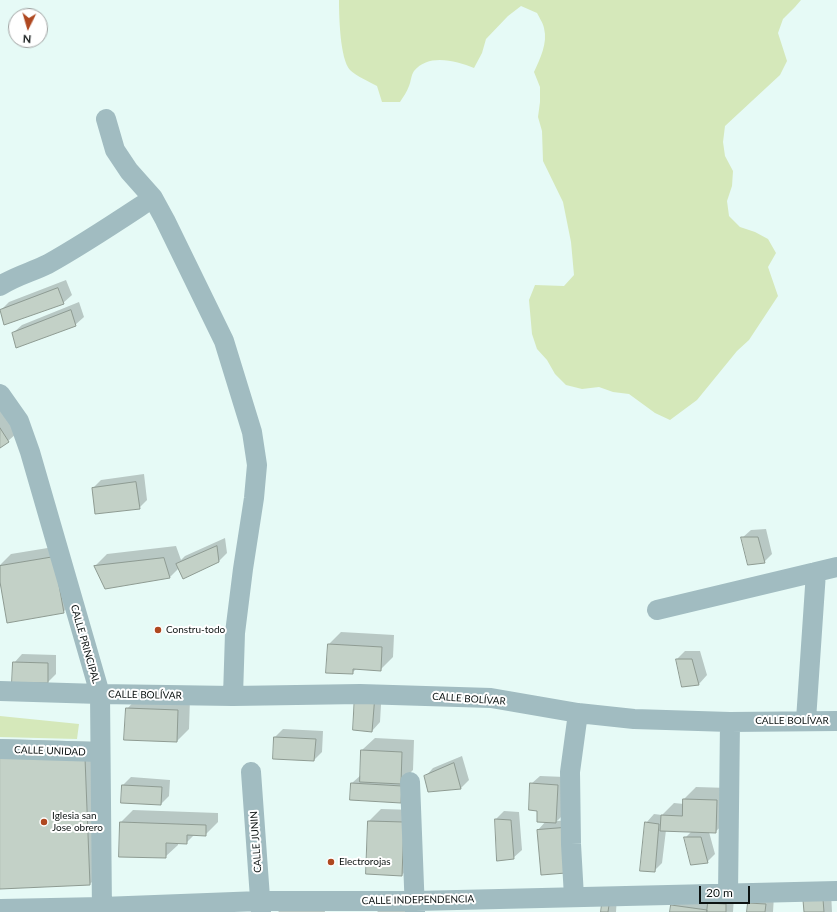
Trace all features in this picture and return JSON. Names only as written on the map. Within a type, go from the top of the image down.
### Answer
[{"type":"street","points":[[106,119],[116,150],[129,171],[153,198],[166,220],[224,341],[252,432],[257,465],[235,633],[233,696]]},
{"type":"street","points":[[0,286],[7,281],[46,265],[98,235],[153,198]]},
{"type":"street","name":"CALLE PRINCIPAL","points":[[0,394],[19,421],[30,452],[100,694],[102,909]]},
{"type":"street","points":[[657,610],[837,567]]},
{"type":"street","points":[[806,720],[816,572]]},
{"type":"street","name":"CALLE BOLÍVAR","points":[[0,691],[233,696],[360,694],[491,698],[578,713],[634,719],[730,722],[806,720],[837,721]]},
{"type":"street","points":[[574,897],[571,844],[570,772],[578,713]]},
{"type":"street","points":[[728,894],[730,722]]},
{"type":"street","name":"CALLE UNIDAD","points":[[0,749],[100,752]]},
{"type":"street","name":"CALLE JUNIN","points":[[251,772],[261,906]]},
{"type":"street","points":[[410,782],[415,906]]},
{"type":"street","name":"CALLE INDEPENDENCIA","points":[[0,909],[415,906],[574,897],[837,891]]},
{"type":"green space","points":[[339,0],[801,0],[783,19],[778,33],[787,61],[780,75],[725,126],[723,142],[725,156],[733,171],[732,186],[727,201],[729,216],[740,227],[755,232],[768,239],[776,253],[768,267],[778,296],[749,340],[737,351],[697,400],[670,420],[655,413],[629,394],[613,392],[599,387],[582,389],[566,385],[555,374],[547,360],[537,349],[532,334],[529,300],[535,285],[564,286],[574,275],[571,242],[563,202],[543,161],[542,131],[538,117],[540,87],[534,72],[543,51],[545,34],[543,24],[537,13],[521,6],[508,16],[486,39],[482,53],[474,68],[451,61],[435,60],[427,62],[420,65],[414,71],[410,84],[400,102],[382,102],[377,86],[359,77],[350,70],[344,57],[339,16]]},
{"type":"green space","points":[[0,716],[79,724],[77,739],[0,737]]},
{"type":"building","points":[[58,288],[64,304],[4,325],[0,310]]},
{"type":"building","points":[[71,310],[76,326],[16,348],[12,333]]},
{"type":"building","points":[[0,428],[9,442],[0,448]]},
{"type":"building","points":[[136,482],[140,509],[95,514],[92,488]]},
{"type":"building","points":[[741,537],[758,537],[765,563],[748,565]]},
{"type":"building","points":[[217,546],[219,562],[183,579],[176,564]]},
{"type":"building","points":[[54,557],[64,613],[7,623],[0,582],[0,566]]},
{"type":"building","points":[[164,558],[170,578],[105,589],[94,566]]},
{"type":"building","points":[[328,644],[382,647],[381,671],[353,669],[353,674],[326,673]]},
{"type":"building","points":[[676,659],[692,659],[699,685],[682,687]]},
{"type":"building","points":[[13,662],[48,663],[48,683],[12,683]]},
{"type":"building","points":[[355,694],[375,695],[372,732],[353,730]]},
{"type":"building","points":[[126,708],[178,710],[177,742],[124,740]]},
{"type":"building","points":[[274,737],[316,739],[314,761],[273,759]]},
{"type":"building","points":[[361,750],[402,752],[401,784],[360,782]]},
{"type":"building","name":"Iglesia san Jose obrero","points":[[0,755],[85,758],[90,885],[0,889]]},
{"type":"building","points":[[454,763],[461,789],[428,792],[424,776]]},
{"type":"building","points":[[351,783],[402,786],[401,803],[350,800]]},
{"type":"building","points":[[530,783],[558,785],[556,823],[537,822],[537,811],[529,810]]},
{"type":"building","points":[[122,785],[162,787],[161,805],[121,803]]},
{"type":"building","points":[[683,799],[717,800],[716,833],[660,831],[661,815],[682,816]]},
{"type":"building","points":[[495,819],[511,820],[514,859],[497,861]]},
{"type":"building","points":[[368,821],[404,822],[402,876],[366,874]]},
{"type":"building","points":[[120,822],[206,825],[206,836],[187,835],[187,844],[166,843],[166,858],[119,857]]},
{"type":"building","points":[[645,822],[659,824],[655,872],[640,871]]},
{"type":"building","points":[[562,828],[566,873],[541,875],[537,830]]},
{"type":"building","points":[[684,837],[701,837],[708,863],[691,865]]},
{"type":"building","points":[[823,899],[824,912],[804,912],[803,900]]},
{"type":"building","points":[[708,903],[726,904],[726,912],[707,912]]},
{"type":"building","points":[[748,903],[766,904],[765,912],[747,912]]},
{"type":"building","points":[[602,904],[609,905],[608,912],[601,912]]},
{"type":"building","points":[[671,905],[707,910],[707,912],[670,912]]},
{"type":"place","name":"Constru-todo","points":[[158,630]]},
{"type":"place","name":"Iglesia san Jose obrero","points":[[44,822]]},
{"type":"place","name":"Electrorojas","points":[[331,862]]}]
